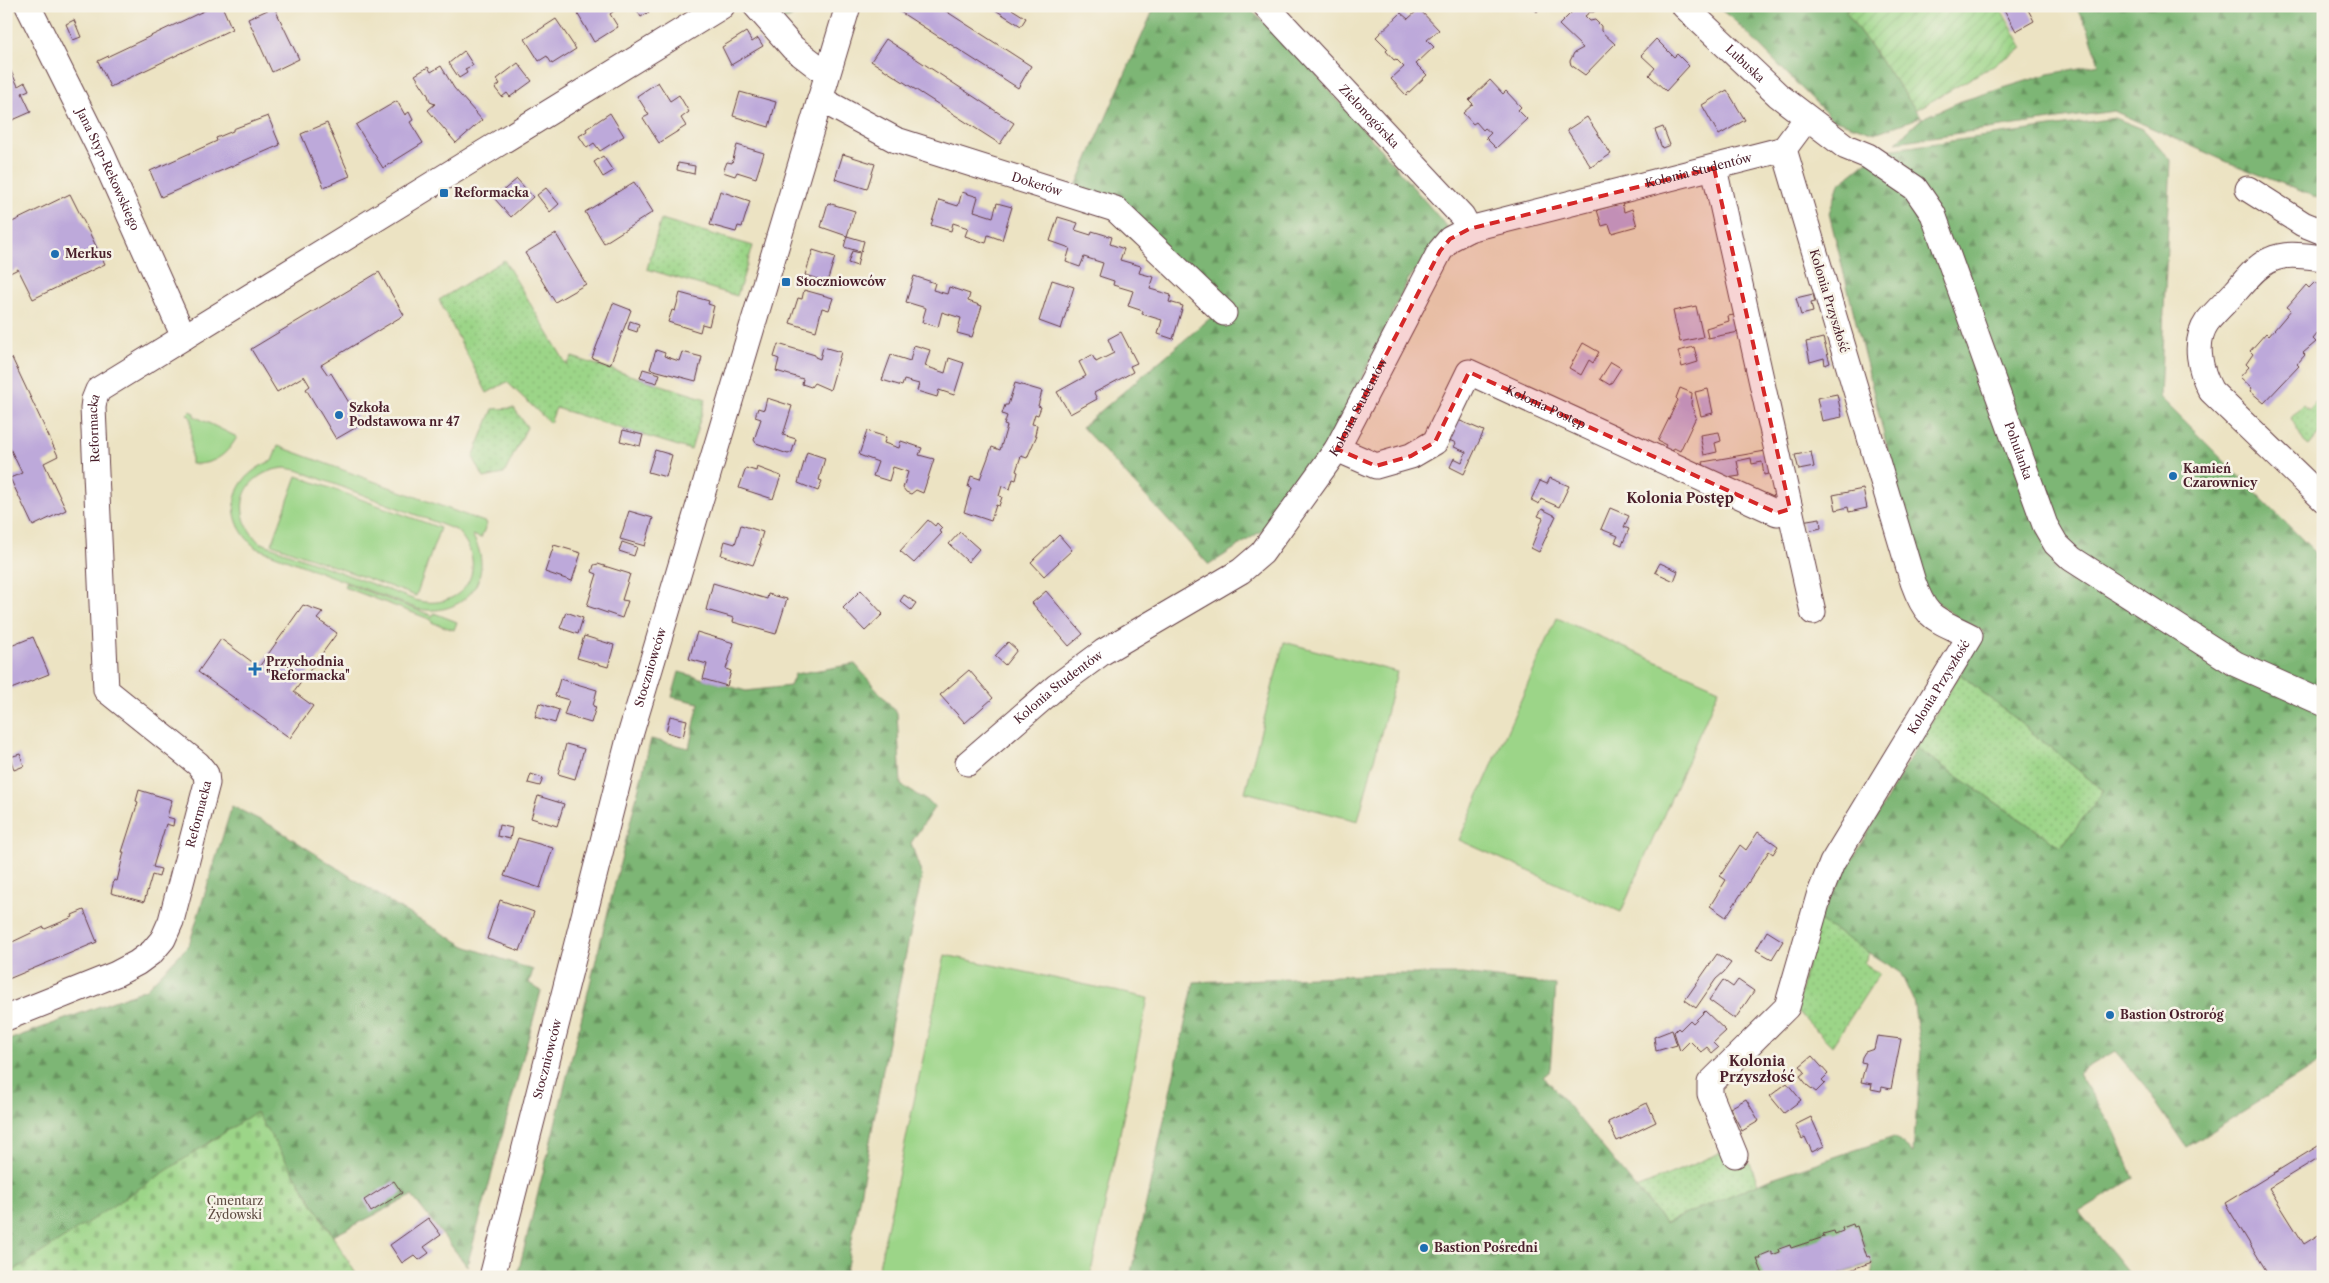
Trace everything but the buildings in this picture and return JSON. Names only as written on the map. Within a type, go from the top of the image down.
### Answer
[{"type":"street","name":"Jana Styp-Rekowskiego","points":[[28,6],[102,154],[184,337]]},
{"type":"street","name":"Reformacka","points":[[6,1018],[116,974],[137,963],[152,952],[163,939],[171,921],[207,783],[206,774],[198,764],[106,690],[94,400],[98,390],[722,6]]},
{"type":"street","points":[[756,6],[793,48],[828,74]]},
{"type":"street","name":"Stoczniowców","points":[[492,1277],[629,739],[766,275],[848,6]]},
{"type":"street","name":"Zielonogórska","points":[[1266,6],[1462,216],[1469,229]]},
{"type":"street","name":"Lubuska","points":[[1684,6],[1778,95],[1807,118]]},
{"type":"street","name":"Dokerów","points":[[820,99],[896,140],[1115,209],[1224,313]]},
{"type":"street","points":[[1784,149],[1807,118]]},
{"type":"street","name":"Pohulanka","points":[[1807,118],[1846,148],[1868,156],[1915,188],[1933,214],[2045,525],[2056,544],[2072,559],[2236,664],[2323,703]]},
{"type":"street","name":"Kolonia Studentów","points":[[968,763],[1057,686],[1103,652],[1241,571],[1262,553],[1338,449],[1440,251],[1450,239],[1469,229],[1784,149]]},
{"type":"street","name":"Kolonia Przyszłość","points":[[1735,1154],[1710,1094],[1710,1083],[1787,1007],[1819,896],[1832,862],[1970,636],[1929,615],[1921,605],[1784,149]]},
{"type":"street","points":[[1714,168],[1813,612]]},
{"type":"street","points":[[2248,189],[2303,224],[2323,232]]},
{"type":"street","points":[[2323,258],[2285,255],[2270,259],[2258,267],[2206,323],[2201,336],[2200,351],[2201,369],[2212,391],[2323,499]]},
{"type":"street","name":"Kolonia Postęp","points":[[1338,449],[1376,466],[1411,456],[1435,442],[1469,372],[1777,513],[1790,509]]},
{"type":"highlighted area","points":[[1714,168],[1790,509],[1777,513],[1469,372],[1435,442],[1411,456],[1376,466],[1337,449],[1440,251],[1450,239],[1469,229]]},
{"type":"green space","points":[[775,6],[812,6],[785,20]]},
{"type":"green space","points":[[1155,6],[1247,6],[1306,63],[1449,229],[1408,280],[1317,474],[1283,517],[1209,565],[1082,427],[1215,314],[1076,186]]},
{"type":"green space","points":[[1716,6],[1849,6],[1846,12],[1921,117],[1875,133],[1832,119],[1735,21]]},
{"type":"green space","points":[[1850,6],[1999,6],[2023,48],[1916,110],[1846,12]]},
{"type":"green space","points":[[2075,6],[2323,6],[2323,200],[2225,161],[2114,111],[1896,142],[1921,119],[1961,101],[2049,74],[2099,64],[2088,28]]},
{"type":"green space","points":[[2115,118],[2143,129],[2171,160],[2160,397],[2323,560],[2323,1061],[2186,1147],[2145,1087],[2115,1051],[2078,1073],[2112,1126],[2134,1178],[2079,1212],[2132,1277],[1873,1277],[1872,1263],[1831,1277],[1130,1277],[1194,982],[1386,974],[1462,974],[1556,985],[1550,1069],[1542,1076],[1665,1223],[1772,1178],[1894,1137],[1913,1153],[1921,1052],[1913,1000],[1900,972],[1818,920],[1916,748],[2061,847],[2104,791],[1960,674],[1984,632],[1948,611],[1934,598],[1920,580],[1829,213],[1839,184],[1880,151]]},
{"type":"green space","points":[[661,219],[753,246],[737,296],[647,269]]},
{"type":"green space","points":[[504,260],[567,365],[572,357],[706,399],[691,450],[556,408],[550,423],[507,382],[487,393],[439,300]]},
{"type":"green space","points":[[2323,393],[2323,429],[2309,446],[2304,442],[2291,418],[2303,405],[2309,410]]},
{"type":"green space","points":[[514,408],[527,427],[504,474],[484,478],[473,457],[493,409]]},
{"type":"green space","points":[[190,411],[194,413],[194,416],[237,437],[233,444],[218,458],[206,463],[191,464],[191,418],[187,414]]},
{"type":"green space","points":[[278,446],[487,523],[481,538],[472,535],[479,551],[481,566],[478,579],[472,591],[462,601],[449,607],[435,610],[418,609],[256,548],[245,536],[238,524],[235,499],[239,487],[247,477],[258,468],[272,461]],"holes":[[[285,468],[297,470],[456,530],[466,543],[472,557],[472,570],[468,582],[460,592],[449,599],[435,602],[418,601],[259,542],[249,530],[244,518],[243,506],[245,495],[250,485],[259,477],[271,471]]]},
{"type":"green space","points":[[297,476],[440,528],[416,596],[272,544]]},
{"type":"green space","points":[[345,583],[433,616],[434,613],[457,622],[454,630],[344,587]]},
{"type":"green space","points":[[1557,618],[1719,689],[1621,912],[1459,840]]},
{"type":"green space","points":[[1284,642],[1397,672],[1358,821],[1245,792]]},
{"type":"green space","points":[[855,664],[897,713],[901,785],[935,806],[911,843],[922,876],[891,1026],[845,1277],[517,1277],[651,739],[689,748],[699,703],[672,697],[679,672],[746,691],[790,686],[795,674]]},
{"type":"green space","points":[[1960,674],[2104,791],[2061,847],[1916,748]]},
{"type":"green space","points":[[232,806],[274,827],[399,908],[465,946],[533,970],[529,983],[541,991],[467,1266],[412,1196],[333,1236],[256,1113],[12,1273],[6,1264],[6,1041],[146,989],[189,945]]},
{"type":"green space","points":[[1818,920],[1870,952],[1864,964],[1879,974],[1832,1046],[1796,1010]]},
{"type":"green space","points":[[945,955],[1148,998],[1090,1277],[907,1277],[878,1271]]},
{"type":"green space","name":"Cmentarz Żydowski","points":[[256,1112],[358,1277],[6,1277],[6,1264],[12,1272]]},
{"type":"green space","points":[[1727,1150],[1734,1166],[1750,1163],[1758,1184],[1665,1223],[1637,1188]]},
{"type":"place","name":"Reformacka","points":[[444,193]]},
{"type":"place","name":"Merkus","points":[[55,254]]},
{"type":"place","name":"Stoczniowców","points":[[786,282]]},
{"type":"place","name":"Szkoła Podstawowa nr 47","points":[[339,415]]},
{"type":"place","name":"Kamień Czarownicy","points":[[2173,476]]},
{"type":"place","name":"Przychodnia \"Reformacka\"","points":[[255,669]]},
{"type":"place","name":"Bastion Ostroróg","points":[[2110,1015]]},
{"type":"place","name":"Bastion Pośredni","points":[[1424,1248]]},
{"type":"district","name":"Kolonia Postęp","points":[[1680,498]]},
{"type":"district","name":"Kolonia Przyszłość","points":[[1757,1070]]}]
